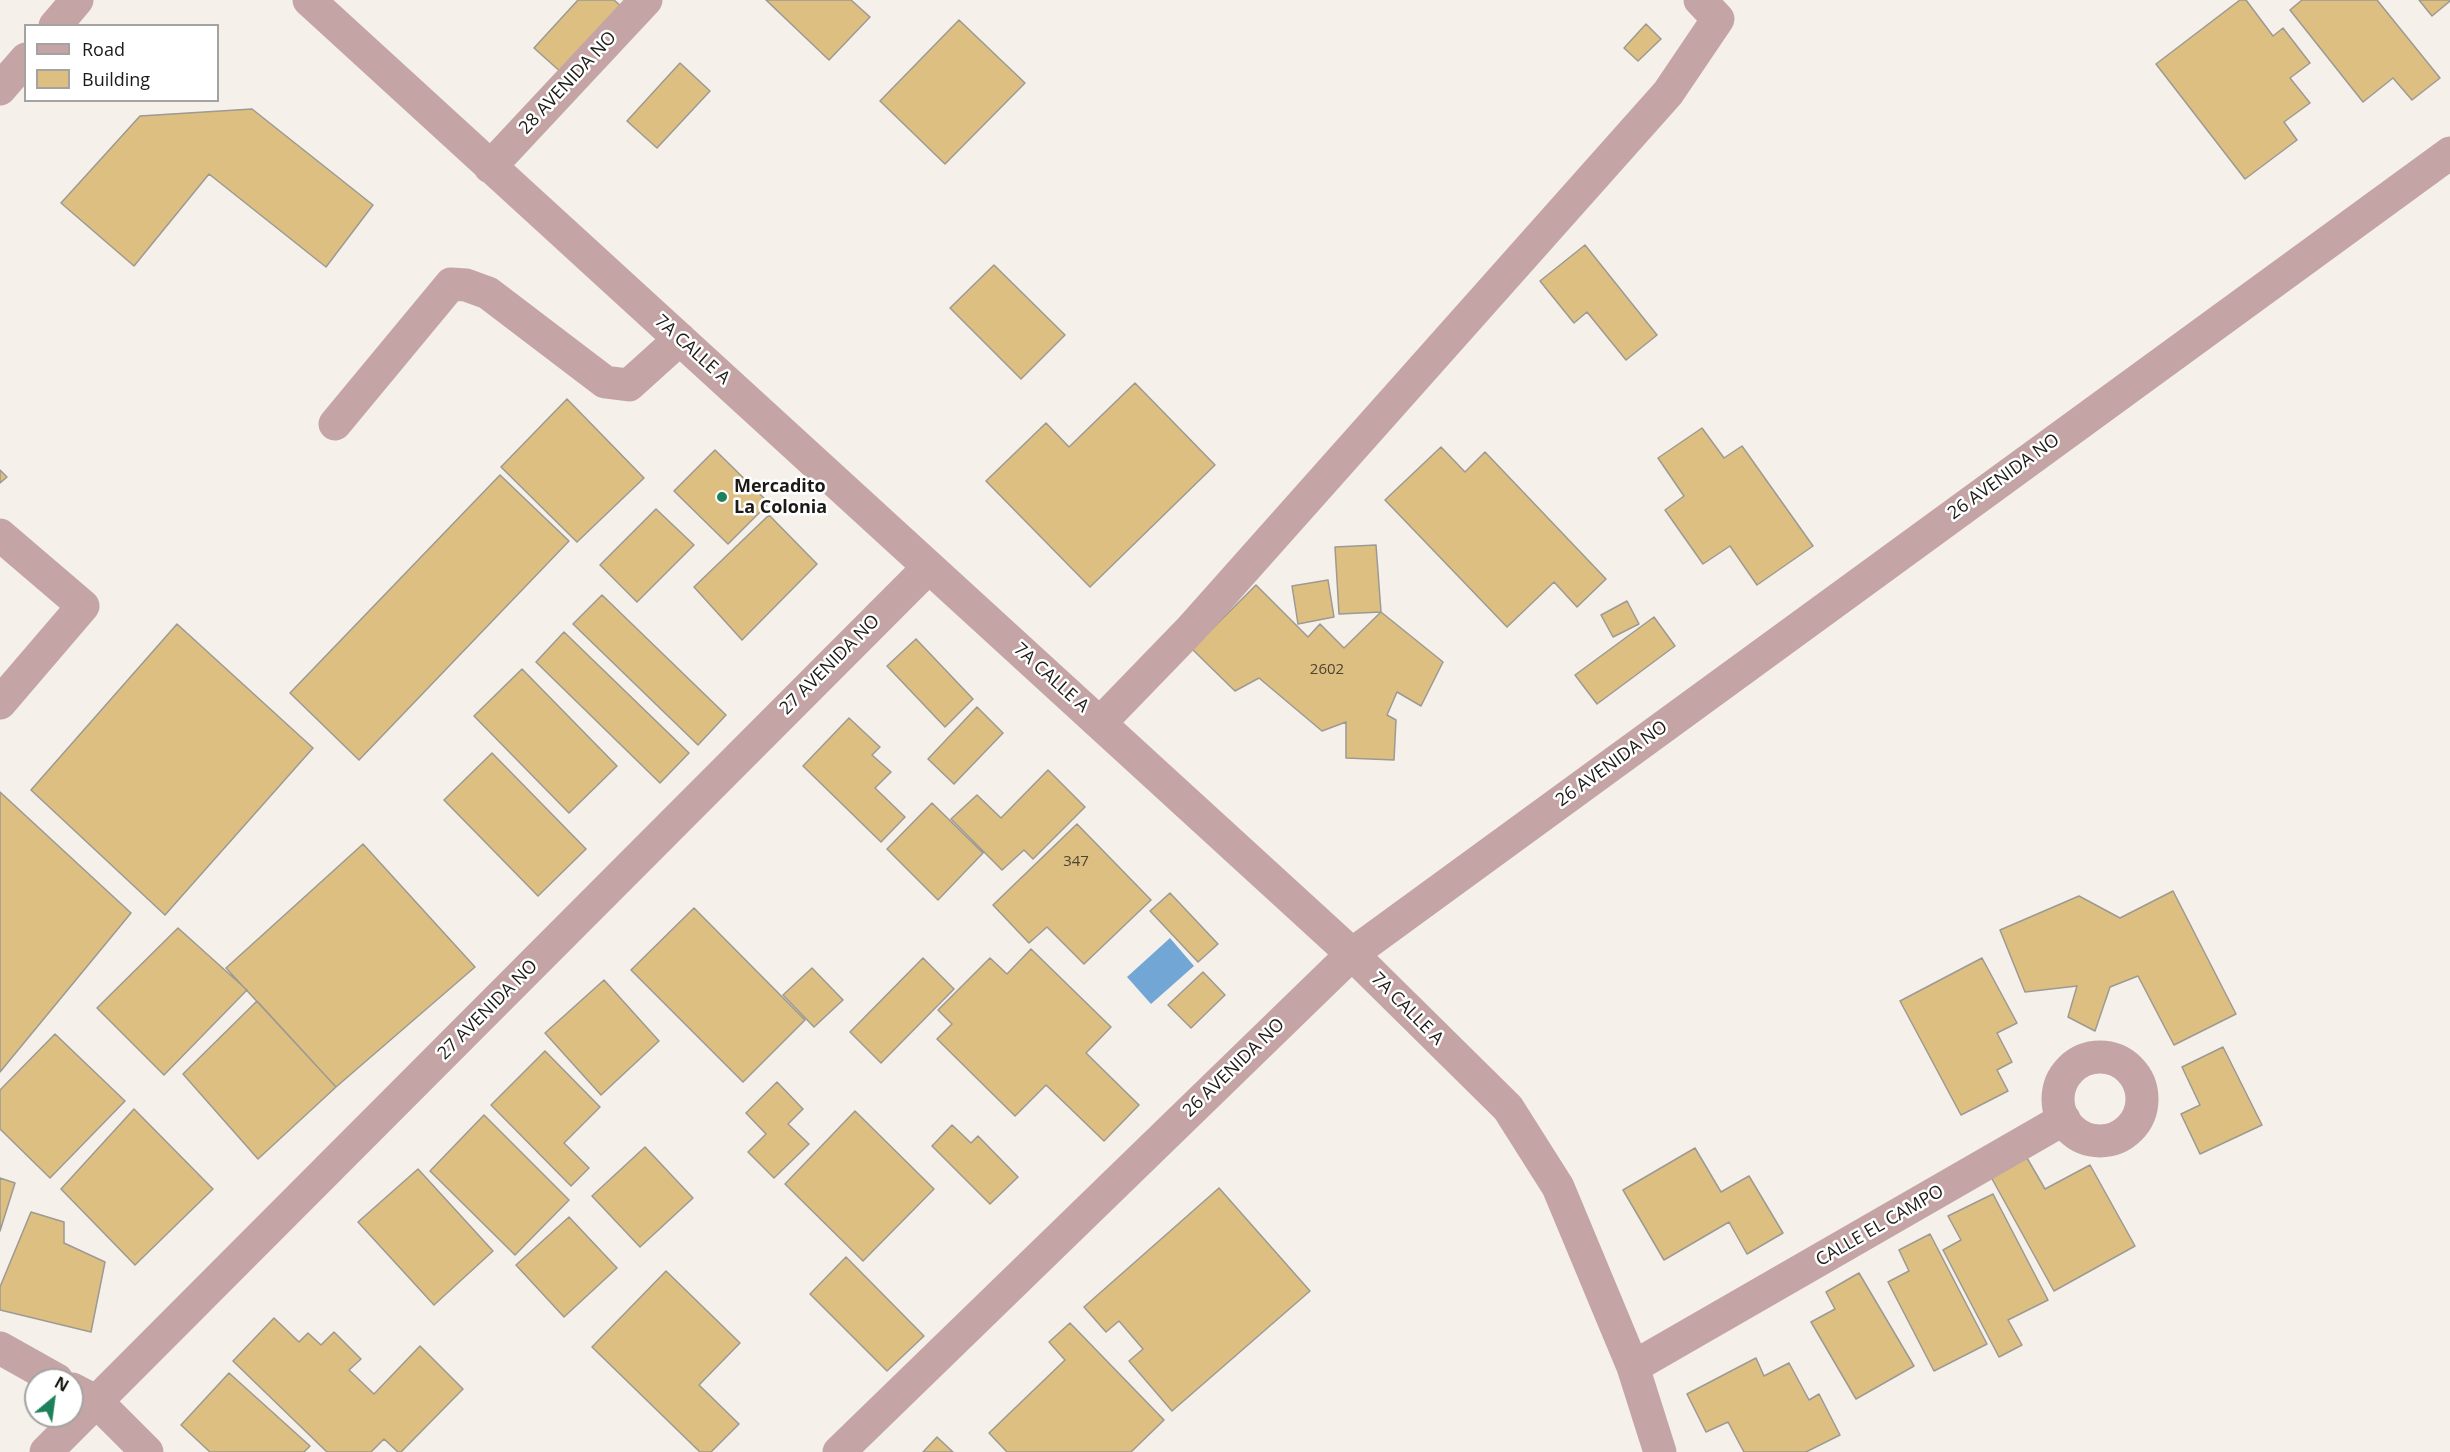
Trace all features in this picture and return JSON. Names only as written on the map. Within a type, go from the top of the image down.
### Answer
[{"type":"street","points":[[57,24],[77,0]]},
{"type":"street","name":"7A CALLE A","points":[[309,0],[1352,954],[1508,1108],[1558,1187],[1633,1367],[1660,1452]]},
{"type":"street","name":"28 AVENIDA NO","points":[[490,167],[646,0]]},
{"type":"street","points":[[1100,723],[1191,629],[1668,93],[1718,19],[1700,0]]},
{"type":"street","points":[[0,89],[24,61]]},
{"type":"street","name":"26 AVENIDA NO","points":[[838,1452],[1352,954],[2450,153]]},
{"type":"street","points":[[335,424],[452,284],[466,285],[488,293],[605,382],[629,385],[680,339]]},
{"type":"street","points":[[0,535],[83,606],[0,703]]},
{"type":"street","name":"27 AVENIDA NO","points":[[84,1395],[929,567]]},
{"type":"street","name":"CALLE EL CAMPO","points":[[1633,1367],[1696,1333],[2064,1119]]},
{"type":"street","points":[[0,1348],[36,1368]]},
{"type":"street","points":[[84,1395],[147,1452]]},
{"type":"street","name":"27 AVENIDA NO","points":[[46,1452],[62,1428]]},
{"type":"water","points":[[1170,938],[1194,966],[1151,1004],[1127,977]]},
{"type":"building","points":[[578,0],[614,0],[623,8],[563,74],[534,48]]},
{"type":"building","points":[[766,0],[851,0],[870,17],[829,60]]},
{"type":"building","points":[[2240,0],[2246,0],[2273,36],[2283,28],[2310,63],[2290,78],[2310,103],[2284,122],[2297,140],[2245,179],[2156,64]]},
{"type":"building","points":[[2302,0],[2377,0],[2440,78],[2412,100],[2393,78],[2363,102],[2290,10]]},
{"type":"building","points":[[2419,0],[2450,0],[2450,1],[2432,16]]},
{"type":"building","points":[[959,20],[1025,83],[945,164],[880,101]]},
{"type":"building","points":[[1646,24],[1661,39],[1638,61],[1624,48]]},
{"type":"building","points":[[680,63],[710,91],[657,148],[627,121]]},
{"type":"building","points":[[252,109],[373,205],[326,267],[209,174],[134,266],[61,203],[140,116]]},
{"type":"building","points":[[1585,245],[1657,335],[1626,360],[1587,312],[1574,323],[1540,281]]},
{"type":"building","points":[[994,265],[1065,335],[1021,379],[950,308]]},
{"type":"building","points":[[1135,383],[1215,465],[1090,587],[986,481],[1046,423],[1069,447]]},
{"type":"building","points":[[567,399],[644,478],[577,542],[501,467]]},
{"type":"building","points":[[1702,428],[1724,458],[1742,446],[1813,546],[1757,585],[1730,546],[1703,564],[1665,510],[1684,496],[1658,458]]},
{"type":"building","points":[[1441,447],[1465,472],[1485,452],[1606,579],[1577,607],[1554,582],[1507,627],[1385,500]]},
{"type":"building","name":"Mercadito La Colonia","points":[[715,450],[769,503],[728,544],[674,491]]},
{"type":"building","points":[[0,470],[7,477],[0,483]]},
{"type":"building","points":[[500,475],[569,541],[359,760],[290,693]]},
{"type":"building","points":[[656,509],[694,545],[637,602],[600,565]]},
{"type":"building","points":[[769,515],[817,564],[742,640],[694,587]]},
{"type":"building","points":[[1376,545],[1381,612],[1339,614],[1335,547]]},
{"type":"building","points":[[1328,580],[1334,617],[1298,624],[1292,586]]},
{"type":"building","points":[[1256,585],[1308,637],[1320,624],[1344,648],[1381,612],[1443,662],[1421,706],[1397,692],[1387,715],[1396,720],[1394,760],[1346,758],[1346,722],[1322,731],[1259,678],[1235,691],[1192,649]]},
{"type":"building","points":[[602,595],[726,715],[698,745],[573,624]]},
{"type":"building","points":[[1627,601],[1639,624],[1613,637],[1601,615]]},
{"type":"building","points":[[1654,617],[1675,646],[1597,704],[1575,675]]},
{"type":"building","points":[[177,624],[313,748],[165,915],[31,790]]},
{"type":"building","points":[[564,632],[689,753],[660,783],[536,662]]},
{"type":"building","points":[[916,639],[973,699],[945,727],[887,666]]},
{"type":"building","points":[[522,669],[617,766],[569,813],[474,716]]},
{"type":"building","points":[[977,707],[1003,733],[954,784],[928,759]]},
{"type":"building","points":[[849,718],[880,747],[872,755],[891,772],[875,788],[905,817],[881,842],[803,766]]},
{"type":"building","points":[[492,753],[586,849],[538,896],[444,800]]},
{"type":"building","points":[[1048,770],[1085,807],[1033,859],[1024,850],[1002,870],[951,819],[977,795],[1001,818]]},
{"type":"building","points":[[0,792],[131,913],[0,1072]]},
{"type":"building","points":[[932,803],[983,853],[938,900],[887,849]]},
{"type":"building","points":[[1077,824],[1151,900],[1084,964],[1047,927],[1029,943],[993,905]]},
{"type":"building","points":[[363,844],[475,967],[336,1087],[226,968]]},
{"type":"building","points":[[2173,891],[2236,1014],[2174,1045],[2138,976],[2110,987],[2095,1031],[2068,1017],[2077,986],[2025,992],[2000,930],[2079,896],[2120,918]]},
{"type":"building","points":[[1170,893],[1218,944],[1198,962],[1150,911]]},
{"type":"building","points":[[694,908],[805,1020],[743,1082],[631,970]]},
{"type":"building","points":[[178,928],[247,990],[164,1075],[97,1008]]},
{"type":"building","points":[[1031,949],[1111,1027],[1086,1053],[1139,1105],[1104,1141],[1046,1085],[1015,1116],[937,1039],[952,1024],[938,1010],[990,958],[1007,974]]},
{"type":"building","points":[[923,958],[954,989],[881,1063],[850,1032]]},
{"type":"building","points":[[1982,958],[2017,1023],[1997,1033],[2012,1062],[1997,1070],[2008,1091],[1961,1115],[1900,1001]]},
{"type":"building","points":[[812,968],[843,1000],[814,1027],[783,995]]},
{"type":"building","points":[[1203,972],[1225,995],[1191,1028],[1168,1005]]},
{"type":"building","points":[[604,980],[659,1041],[601,1095],[545,1033]]},
{"type":"building","points":[[257,1001],[336,1087],[258,1159],[183,1074]]},
{"type":"building","points":[[55,1034],[125,1101],[50,1178],[0,1129],[0,1090]]},
{"type":"building","points":[[2223,1047],[2262,1125],[2200,1154],[2181,1114],[2200,1105],[2182,1067]]},
{"type":"building","points":[[545,1051],[600,1107],[564,1143],[589,1168],[571,1186],[491,1105]]},
{"type":"building","points":[[777,1082],[803,1109],[788,1124],[809,1144],[774,1178],[748,1152],[766,1134],[746,1113]]},
{"type":"building","points":[[134,1109],[213,1189],[135,1265],[61,1189]]},
{"type":"building","points":[[855,1111],[934,1189],[863,1261],[785,1184]]},
{"type":"building","points":[[484,1115],[569,1200],[515,1255],[430,1171]]},
{"type":"building","points":[[952,1125],[971,1143],[978,1136],[1018,1177],[990,1204],[932,1146]]},
{"type":"building","points":[[645,1147],[693,1198],[640,1247],[592,1196]]},
{"type":"building","points":[[1695,1148],[1721,1192],[1749,1176],[1783,1233],[1747,1254],[1729,1222],[1664,1260],[1623,1190]]},
{"type":"building","points":[[2027,1158],[2045,1189],[2090,1165],[2135,1246],[2054,1291],[1991,1177]]},
{"type":"building","points":[[418,1169],[493,1251],[434,1305],[358,1222]]},
{"type":"building","points":[[0,1178],[15,1183],[0,1231]]},
{"type":"building","points":[[1219,1188],[1310,1291],[1172,1411],[1129,1361],[1143,1349],[1119,1321],[1106,1332],[1084,1307]]},
{"type":"building","points":[[1993,1194],[2048,1300],[2008,1320],[2022,1345],[1999,1357],[1943,1250],[1961,1240],[1948,1216]]},
{"type":"building","points":[[31,1212],[64,1222],[64,1243],[105,1262],[91,1332],[0,1310],[0,1287]]},
{"type":"building","points":[[569,1217],[617,1268],[564,1317],[516,1265]]},
{"type":"building","points":[[1930,1234],[1987,1344],[1934,1371],[1888,1282],[1909,1271],[1899,1250]]},
{"type":"building","points":[[846,1257],[924,1336],[887,1371],[810,1294]]},
{"type":"building","points":[[666,1271],[740,1343],[699,1385],[739,1424],[711,1452],[700,1452],[592,1347]]},
{"type":"building","points":[[1859,1273],[1914,1366],[1856,1399],[1811,1322],[1835,1309],[1826,1292]]},
{"type":"building","points":[[274,1318],[299,1342],[308,1333],[321,1345],[334,1332],[361,1359],[349,1370],[374,1394],[420,1346],[463,1389],[401,1452],[398,1452],[384,1439],[371,1452],[327,1452],[233,1361]]},
{"type":"building","points":[[1070,1323],[1164,1420],[1131,1452],[1007,1452],[989,1433],[1065,1360],[1049,1342]]},
{"type":"building","points":[[1756,1358],[1764,1376],[1789,1363],[1809,1400],[1819,1394],[1840,1435],[1806,1452],[1744,1452],[1728,1422],[1706,1432],[1687,1394]]},
{"type":"building","points":[[229,1373],[310,1446],[304,1452],[210,1452],[181,1425]]},
{"type":"building","points":[[937,1437],[953,1452],[923,1452]]},
{"type":"place","name":"Mercadito La Colonia","points":[[722,497]]}]
